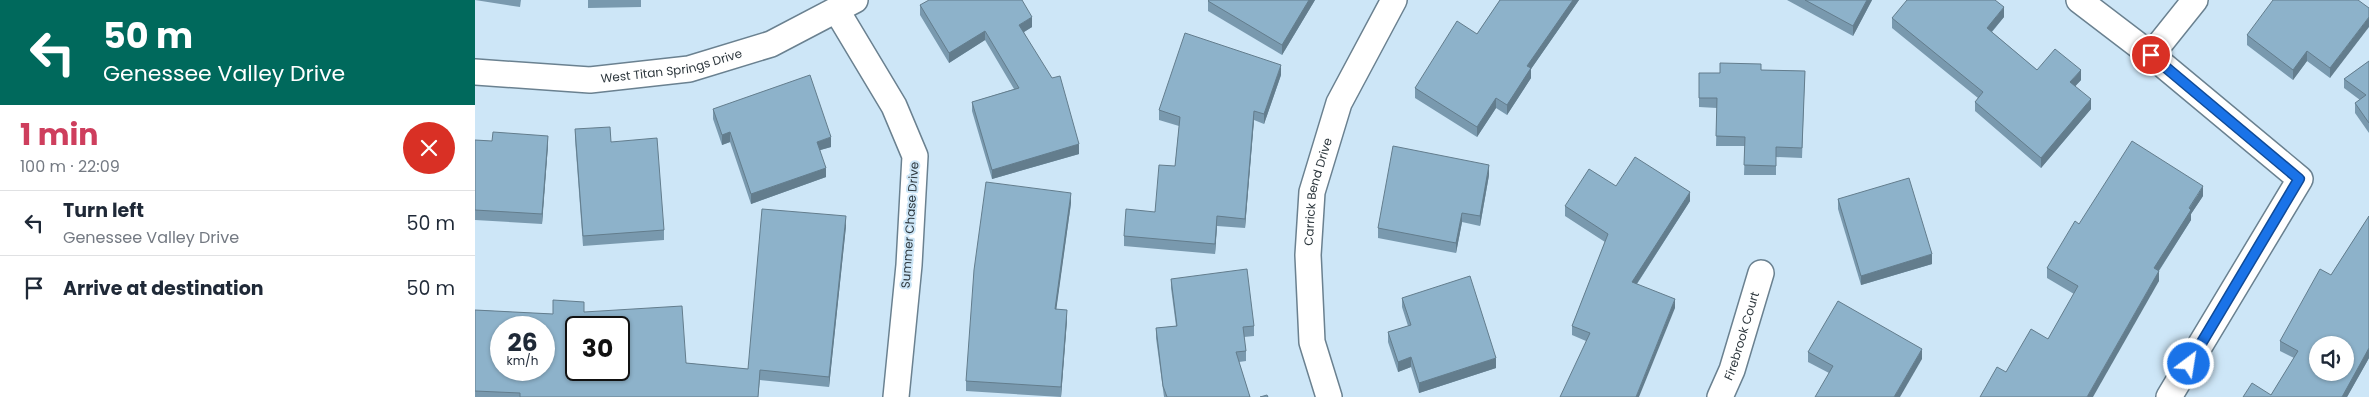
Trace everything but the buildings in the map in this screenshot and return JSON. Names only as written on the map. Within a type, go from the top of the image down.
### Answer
[{"type":"street","name":"Carrick Bend Drive","points":[[1329,397],[1312,342],[1308,255],[1312,192],[1339,103],[1394,0]]},
{"type":"street","points":[[2079,0],[2151,55],[2299,179],[2169,397]]},
{"type":"street","points":[[2151,55],[2195,0]]},
{"type":"street","name":"West Titan Springs Drive","points":[[475,72],[590,80],[689,69],[771,44],[846,6]]},
{"type":"street","name":"Summer Chase Drive","points":[[846,6],[894,106],[915,156],[909,266],[896,397]]},
{"type":"street","name":"Firebrook Court","points":[[1720,397],[1733,370],[1761,273]]},
{"type":"route","points":[[2151,55],[2299,179],[2189,364]]}]
